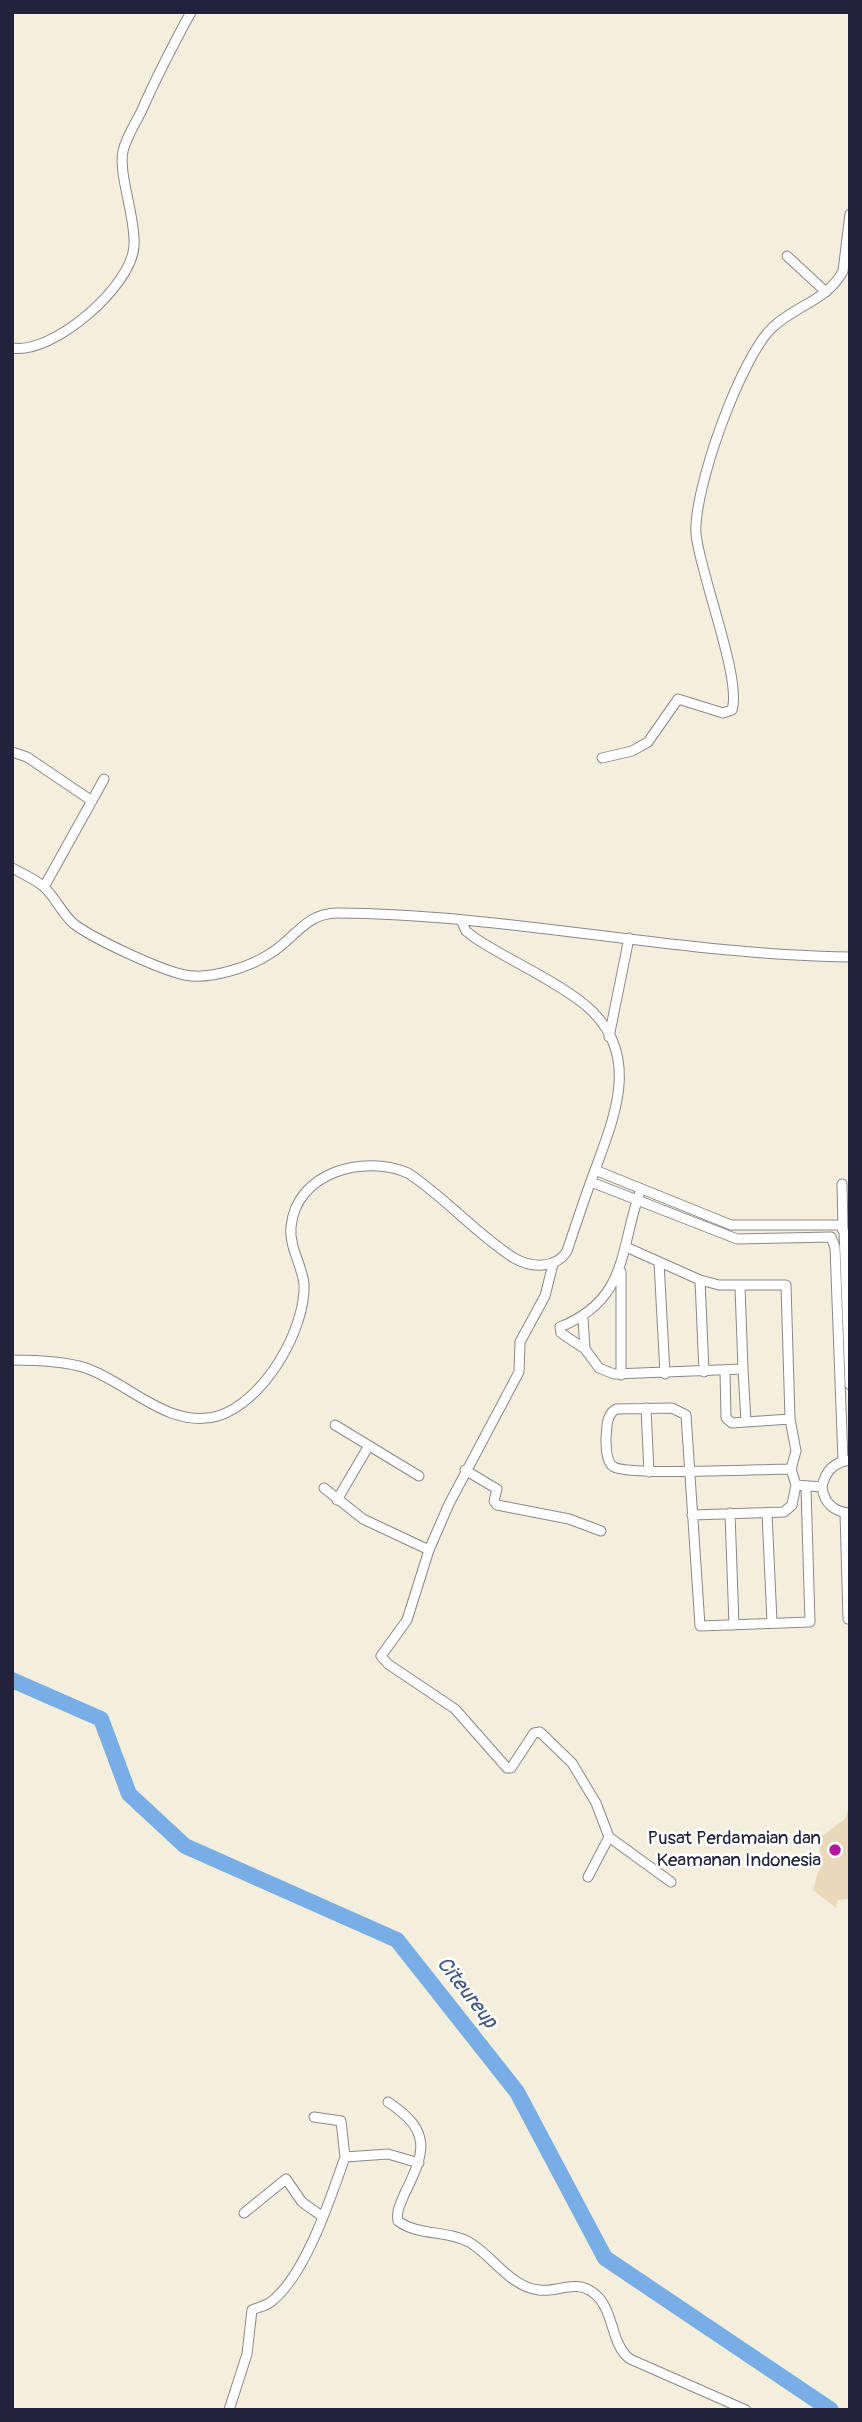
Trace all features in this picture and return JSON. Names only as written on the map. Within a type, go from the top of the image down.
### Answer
[{"type":"street","points":[[12,348],[41,345],[65,332],[109,294],[130,262],[134,250],[134,226],[123,151],[152,84],[191,12]]},
{"type":"street","points":[[602,758],[632,751],[648,742],[678,699],[723,713],[732,710],[731,684],[696,534],[704,477],[728,409],[770,329],[826,292],[846,273],[850,215]]},
{"type":"street","points":[[787,256],[826,292]]},
{"type":"street","points":[[12,752],[27,757],[92,802]]},
{"type":"street","points":[[44,887],[104,779]]},
{"type":"street","points":[[12,868],[44,887],[71,921],[88,933],[170,971],[192,976],[217,972],[262,958],[306,923],[328,913],[461,920],[740,952],[850,957]]},
{"type":"street","points":[[461,920],[466,931],[475,938],[586,1006],[610,1037],[621,1079],[621,1093],[567,1251],[553,1264],[545,1296],[520,1342],[519,1371],[479,1451],[465,1471],[429,1549],[407,1620],[382,1652],[383,1659],[454,1709],[507,1768],[510,1768],[534,1733],[540,1732],[572,1763],[596,1803],[609,1837],[671,1882]]},
{"type":"street","points":[[610,1037],[629,938]]},
{"type":"street","points":[[12,1360],[87,1368],[182,1416],[204,1418],[225,1413],[259,1388],[299,1323],[304,1301],[303,1279],[291,1228],[301,1199],[325,1176],[362,1165],[387,1166],[408,1173],[514,1258],[527,1264],[553,1264]]},
{"type":"street","points":[[595,1170],[732,1225],[835,1224],[844,1229]]},
{"type":"street","points":[[591,1182],[737,1239],[831,1237],[835,1247],[846,1461],[828,1470],[822,1487],[829,1504],[848,1513],[848,1619]]},
{"type":"street","points":[[842,1184],[850,1385]]},
{"type":"street","points":[[621,1375],[621,1272],[641,1189]]},
{"type":"street","points":[[626,1247],[700,1280],[740,1287],[784,1284],[787,1288],[790,1419],[796,1451],[791,1469],[801,1487],[810,1622],[703,1627],[699,1624],[691,1469],[686,1415],[678,1409],[646,1408],[612,1411],[608,1418],[606,1446],[610,1464],[615,1469],[649,1472],[691,1469],[791,1469]]},
{"type":"street","points":[[659,1262],[665,1374]]},
{"type":"street","points":[[621,1272],[583,1318],[560,1327],[559,1330],[585,1349],[599,1368],[621,1375],[743,1369]]},
{"type":"street","points":[[700,1280],[704,1372]]},
{"type":"street","points":[[740,1287],[746,1422]]},
{"type":"street","points":[[583,1318],[585,1349]]},
{"type":"street","points":[[725,1371],[726,1418],[732,1423],[790,1419]]},
{"type":"street","points":[[646,1408],[649,1472]]},
{"type":"street","points":[[335,1425],[419,1476]]},
{"type":"street","points":[[337,1500],[368,1447]]},
{"type":"street","points":[[465,1471],[496,1489],[494,1501],[497,1505],[569,1519],[601,1531]]},
{"type":"street","points":[[801,1487],[822,1487]]},
{"type":"street","points":[[692,1515],[767,1513],[789,1509],[801,1487]]},
{"type":"street","points":[[324,1488],[376,1526],[429,1549]]},
{"type":"street","points":[[730,1513],[734,1625]]},
{"type":"street","points":[[767,1513],[772,1622]]},
{"type":"street","points":[[588,1877],[609,1837]]},
{"type":"street","points":[[388,2102],[411,2122],[421,2136],[419,2163],[397,2213],[400,2224],[469,2242],[487,2260],[527,2287],[545,2290],[575,2285],[594,2294],[608,2313],[621,2349],[630,2359],[746,2410]]},
{"type":"street","points":[[229,2410],[247,2354],[252,2310],[270,2303],[296,2271],[323,2217],[345,2157],[341,2121],[314,2117]]},
{"type":"street","points":[[345,2157],[388,2154],[419,2163]]},
{"type":"street","points":[[244,2213],[286,2179],[302,2202],[323,2217]]},
{"type":"shaded area","name":"Pusat Perdamaian dan Keamanan Indonesia","points":[[850,1803],[850,1899],[838,1900],[836,1908],[813,1890],[821,1862],[819,1838],[845,1819]]},
{"type":"waterway","name":"Citeureup","points":[[12,1680],[101,1719],[129,1794],[185,1846],[397,1940],[517,2092],[605,2258],[831,2410]]},
{"type":"place","name":"Pusat Perdamaian dan Keamanan Indonesia","points":[[835,1850]]}]
